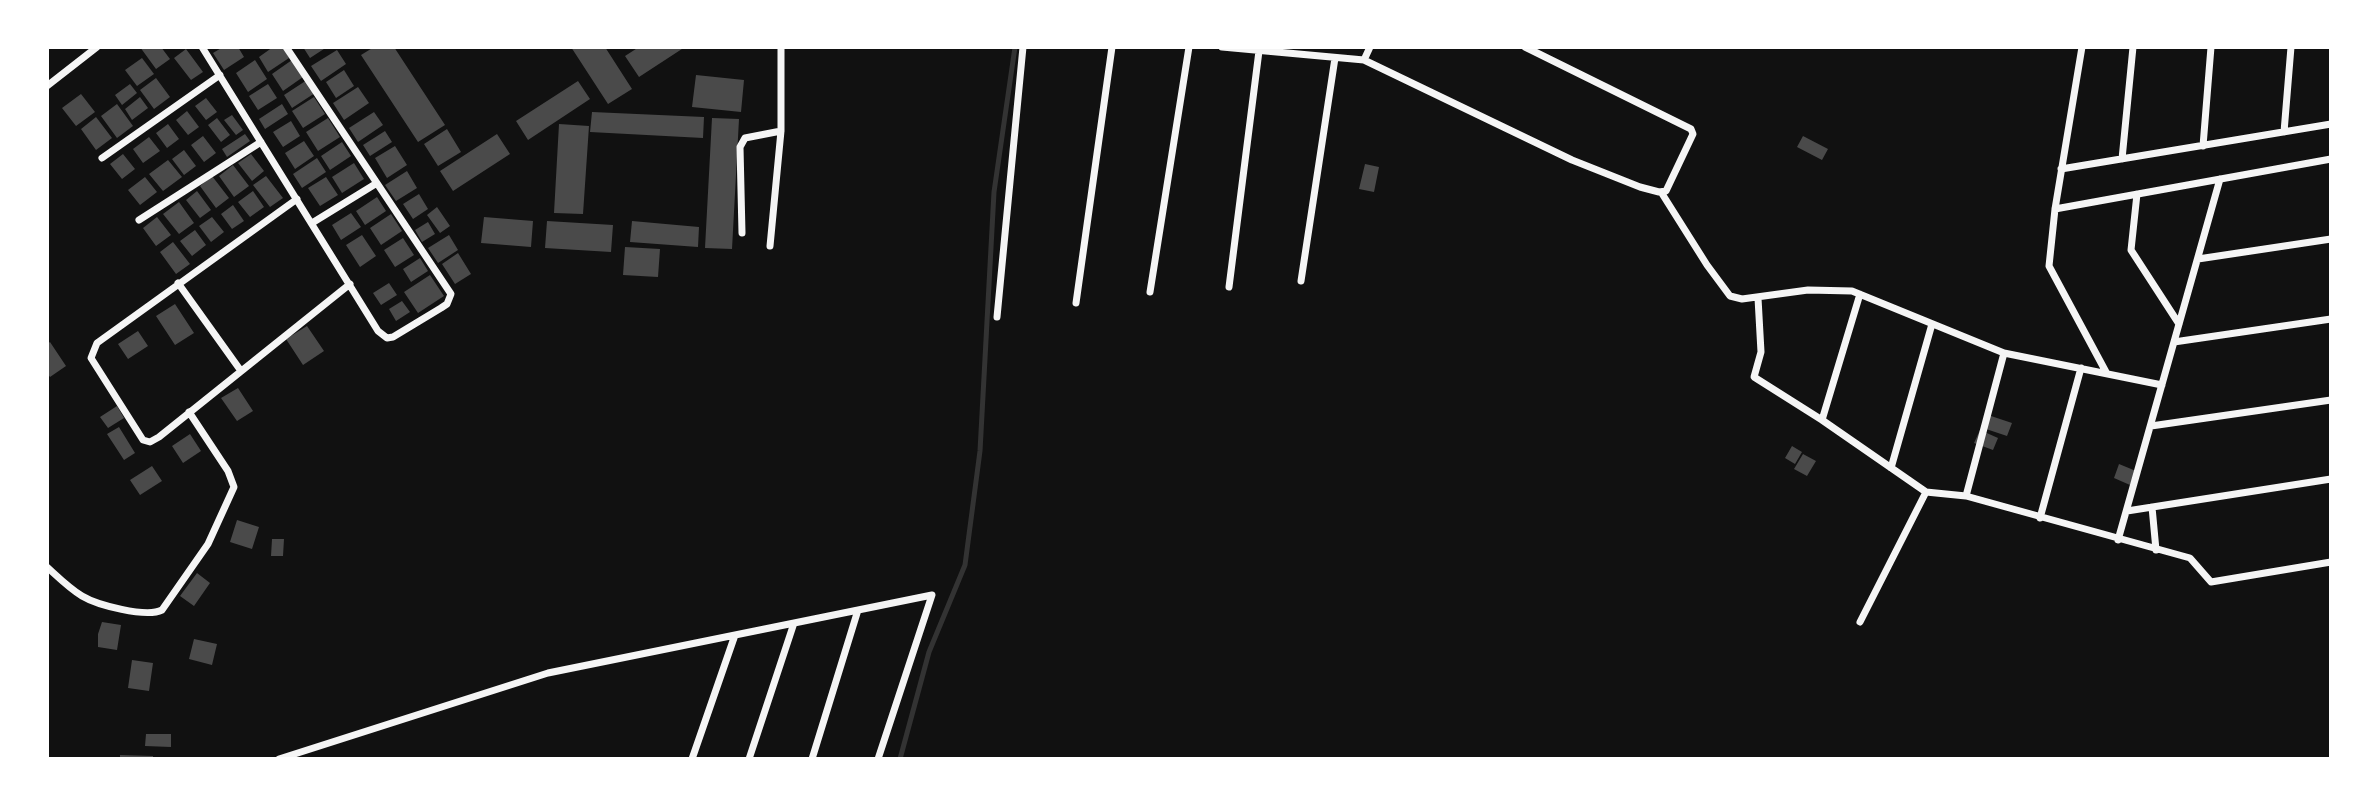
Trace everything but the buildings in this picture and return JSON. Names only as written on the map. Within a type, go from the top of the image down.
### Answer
[{"type":"street","points":[[47,86],[97,47]]},
{"type":"street","points":[[202,47],[378,331],[387,338],[393,337],[441,308],[451,294],[286,47]]},
{"type":"street","points":[[770,246],[780,131],[781,47]]},
{"type":"street","points":[[997,317],[1023,47]]},
{"type":"street","points":[[1076,303],[1112,47]]},
{"type":"street","points":[[1150,292],[1189,47]]},
{"type":"street","points":[[1222,47],[1364,60],[1572,160],[1640,187],[1661,192],[1667,190],[1693,134],[1691,129],[1525,47]]},
{"type":"street","points":[[1364,60],[1370,47]]},
{"type":"street","points":[[2082,47],[2061,169],[2049,266],[2106,372]]},
{"type":"street","points":[[2122,159],[2133,47]]},
{"type":"street","points":[[2203,146],[2211,47]]},
{"type":"street","points":[[2284,132],[2291,47]]},
{"type":"street","points":[[1229,287],[1259,51]]},
{"type":"street","points":[[1301,281],[1335,58]]},
{"type":"street","points":[[102,158],[220,75]]},
{"type":"street","points":[[2061,169],[2331,124]]},
{"type":"street","points":[[742,233],[740,147],[745,138],[780,131]]},
{"type":"street","points":[[139,220],[261,142]]},
{"type":"street","points":[[2055,209],[2331,159]]},
{"type":"street","points":[[2118,540],[2220,179]]},
{"type":"street","points":[[312,223],[377,183]]},
{"type":"street","points":[[1661,192],[1730,296],[1742,299],[1808,290],[1852,291],[2004,354],[2162,385]]},
{"type":"street","points":[[2137,194],[2131,250],[2179,324]]},
{"type":"street","points":[[297,199],[97,343],[91,358],[146,442],[159,437],[350,284]]},
{"type":"street","points":[[2198,259],[2331,239]]},
{"type":"street","points":[[178,283],[241,372]]},
{"type":"street","points":[[1822,420],[1860,295]]},
{"type":"street","points":[[1758,298],[1761,352],[1754,377],[1926,492],[1966,496],[2190,558],[2211,582],[2331,562]]},
{"type":"street","points":[[2175,342],[2331,319]]},
{"type":"street","points":[[1891,468],[1932,324]]},
{"type":"street","points":[[1966,496],[2004,354]]},
{"type":"street","points":[[2040,518],[2081,368]]},
{"type":"street","points":[[2151,426],[2331,400]]},
{"type":"street","points":[[47,567],[83,597],[100,604],[154,613],[162,610],[208,544],[234,486],[223,462],[189,412]]},
{"type":"street","points":[[2126,511],[2331,479]]},
{"type":"street","points":[[1860,622],[1926,492]]},
{"type":"street","points":[[2152,507],[2156,550]]},
{"type":"street","points":[[279,759],[548,673],[932,595],[878,759]]},
{"type":"street","points":[[813,759],[858,610]]},
{"type":"street","points":[[749,759],[794,623]]},
{"type":"street","points":[[692,759],[735,635]]},
{"type":"waterway","points":[[900,759],[929,652],[965,565],[980,451],[994,192],[1015,47]]}]
